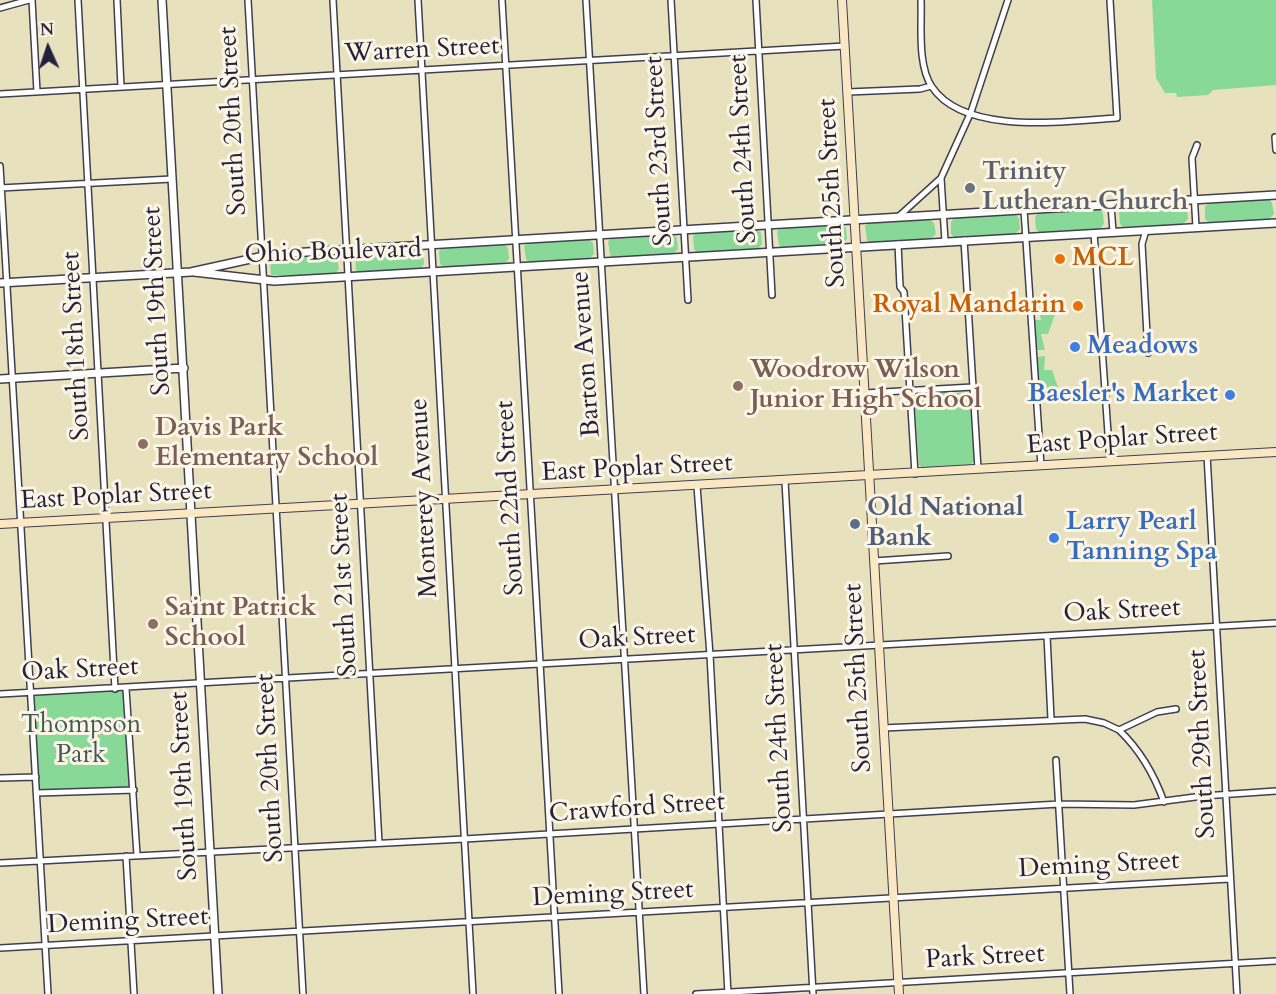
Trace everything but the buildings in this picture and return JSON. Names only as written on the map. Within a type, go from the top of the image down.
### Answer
[{"type":"main road","name":"South 25th Street","points":[[843,0],[880,645],[887,814],[899,994]]},
{"type":"main road","name":"East Poplar Street","points":[[0,524],[445,501],[1276,452]]},
{"type":"street","points":[[0,8],[31,0],[38,92]]},
{"type":"street","name":"South 18th Street","points":[[78,0],[115,689]]},
{"type":"street","points":[[117,0],[121,87]]},
{"type":"street","name":"South 19th Street","points":[[162,0],[218,994]]},
{"type":"street","name":"South 20th Street","points":[[248,0],[303,994]]},
{"type":"street","name":"South 21st Street","points":[[333,0],[379,843]]},
{"type":"street","name":"Monterey Avenue","points":[[418,0],[473,994]]},
{"type":"street","name":"South 22nd Street","points":[[502,0],[559,994]]},
{"type":"street","name":"Barton Avenue","points":[[586,0],[644,994]]},
{"type":"street","name":"South 23rd Street","points":[[671,0],[688,300]]},
{"type":"street","name":"South 24th Street","points":[[756,0],[772,296]]},
{"type":"street","points":[[921,0],[925,69],[931,86],[954,105],[1003,123],[1020,124],[1117,118],[1110,0]]},
{"type":"street","points":[[898,217],[941,178],[971,112],[1008,0]]},
{"type":"street","name":"Warren Street","points":[[0,94],[845,46]]},
{"type":"street","points":[[848,92],[931,86]]},
{"type":"street","points":[[1275,137],[1276,150]]},
{"type":"street","points":[[1196,227],[1192,158],[1197,144]]},
{"type":"street","points":[[0,166],[4,282],[14,378],[48,994]]},
{"type":"street","points":[[941,178],[945,241]]},
{"type":"street","points":[[1,188],[172,179]]},
{"type":"street","name":"Ohio Boulevard","points":[[191,272],[261,255],[1276,195]]},
{"type":"street","points":[[1111,205],[1113,232]]},
{"type":"street","points":[[1024,210],[1041,466]]},
{"type":"street","name":"Ohio Boulevard","points":[[191,272],[262,280],[1276,223]]},
{"type":"street","points":[[1146,230],[1142,244],[1148,353]]},
{"type":"street","points":[[1094,233],[1110,462]]},
{"type":"street","points":[[964,240],[978,469]]},
{"type":"street","points":[[898,244],[900,287],[904,292],[908,391],[915,474]]},
{"type":"street","points":[[4,282],[191,272]]},
{"type":"street","points":[[0,379],[183,368]]},
{"type":"street","points":[[865,393],[973,387]]},
{"type":"street","name":"South 29th Street","points":[[1207,455],[1237,994]]},
{"type":"street","name":"South 24th Street","points":[[785,481],[812,991]]},
{"type":"street","points":[[697,486],[710,655],[728,993]]},
{"type":"street","points":[[874,561],[948,556]]},
{"type":"street","name":"Oak Street","points":[[0,694],[126,689],[1276,623]]},
{"type":"street","points":[[1047,636],[1051,719]]},
{"type":"street","points":[[126,689],[137,855]]},
{"type":"street","points":[[1119,730],[1157,712],[1176,709]]},
{"type":"street","points":[[883,729],[1085,719],[1119,730],[1135,745],[1147,764],[1164,802]]},
{"type":"street","points":[[1056,760],[1070,994]]},
{"type":"street","points":[[0,778],[36,777]]},
{"type":"street","points":[[37,792],[134,790]]},
{"type":"street","name":"Crawford Street","points":[[0,863],[464,839],[1059,804],[1110,806],[1276,791]]},
{"type":"street","points":[[126,856],[134,994]]},
{"type":"street","name":"Deming Street","points":[[0,948],[638,914],[807,902],[1229,879]]},
{"type":"street","name":"Park Street","points":[[696,994],[812,991],[898,982],[1276,961]]},
{"type":"green space","points":[[1152,0],[1276,0],[1276,85],[1213,90],[1208,95],[1177,97],[1176,93],[1165,93],[1156,78]]},
{"type":"green space","points":[[1269,199],[1274,214],[1269,219],[1208,222],[1205,219],[1205,207],[1208,203]]},
{"type":"green space","points":[[1183,204],[1187,208],[1188,219],[1183,224],[1123,227],[1120,224],[1119,212],[1122,208]]},
{"type":"green space","points":[[1099,209],[1103,213],[1104,224],[1100,229],[1039,232],[1036,229],[1035,217],[1038,213]]},
{"type":"green space","points":[[1015,214],[1019,218],[1020,229],[1015,234],[954,237],[951,234],[951,222],[954,218]]},
{"type":"green space","points":[[930,220],[934,223],[936,234],[931,239],[870,243],[867,240],[865,226],[869,223]]},
{"type":"green space","points":[[842,224],[846,228],[847,239],[842,244],[782,248],[779,245],[777,231],[781,228]]},
{"type":"green space","points":[[757,229],[761,233],[762,244],[758,249],[697,252],[694,249],[693,236],[696,233]]},
{"type":"green space","points":[[673,234],[677,238],[678,249],[673,254],[613,258],[610,255],[608,241],[612,238]]},
{"type":"green space","points":[[589,239],[593,243],[594,254],[589,259],[529,262],[526,259],[524,246],[528,243]]},
{"type":"green space","points":[[504,244],[508,248],[509,259],[504,264],[444,267],[440,264],[439,251],[443,248]]},
{"type":"green space","points":[[419,249],[423,253],[424,264],[420,269],[359,273],[356,270],[355,256],[358,253]]},
{"type":"green space","points":[[336,253],[339,269],[334,275],[271,275],[270,263],[278,257]]},
{"type":"green space","points":[[1055,314],[1048,334],[1041,334],[1045,350],[1036,350],[1035,320],[1041,320],[1040,315]]},
{"type":"green space","points":[[1045,356],[1044,370],[1052,370],[1059,390],[1045,391],[1045,386],[1039,386],[1037,357]]},
{"type":"green space","points":[[949,391],[952,393],[969,392],[974,461],[971,465],[923,468],[919,465],[914,395]]},
{"type":"green space","name":"Thompson Park","points":[[126,689],[134,790],[37,793],[30,693]]},
{"type":"place","name":"Trinity Lutheran Church","points":[[970,188]]},
{"type":"place","name":"MCL","points":[[1060,259]]},
{"type":"place","name":"Royal Mandarin","points":[[1078,306]]},
{"type":"place","name":"Meadows","points":[[1075,347]]},
{"type":"place","name":"Woodrow Wilson Junior High School","points":[[738,386]]},
{"type":"place","name":"Baesler's Market","points":[[1230,395]]},
{"type":"place","name":"Davis Park Elementary School","points":[[143,444]]},
{"type":"place","name":"Old National Bank","points":[[855,524]]},
{"type":"place","name":"Larry Pearl Tanning Spa","points":[[1054,538]]},
{"type":"place","name":"Saint Patrick School","points":[[153,624]]}]
